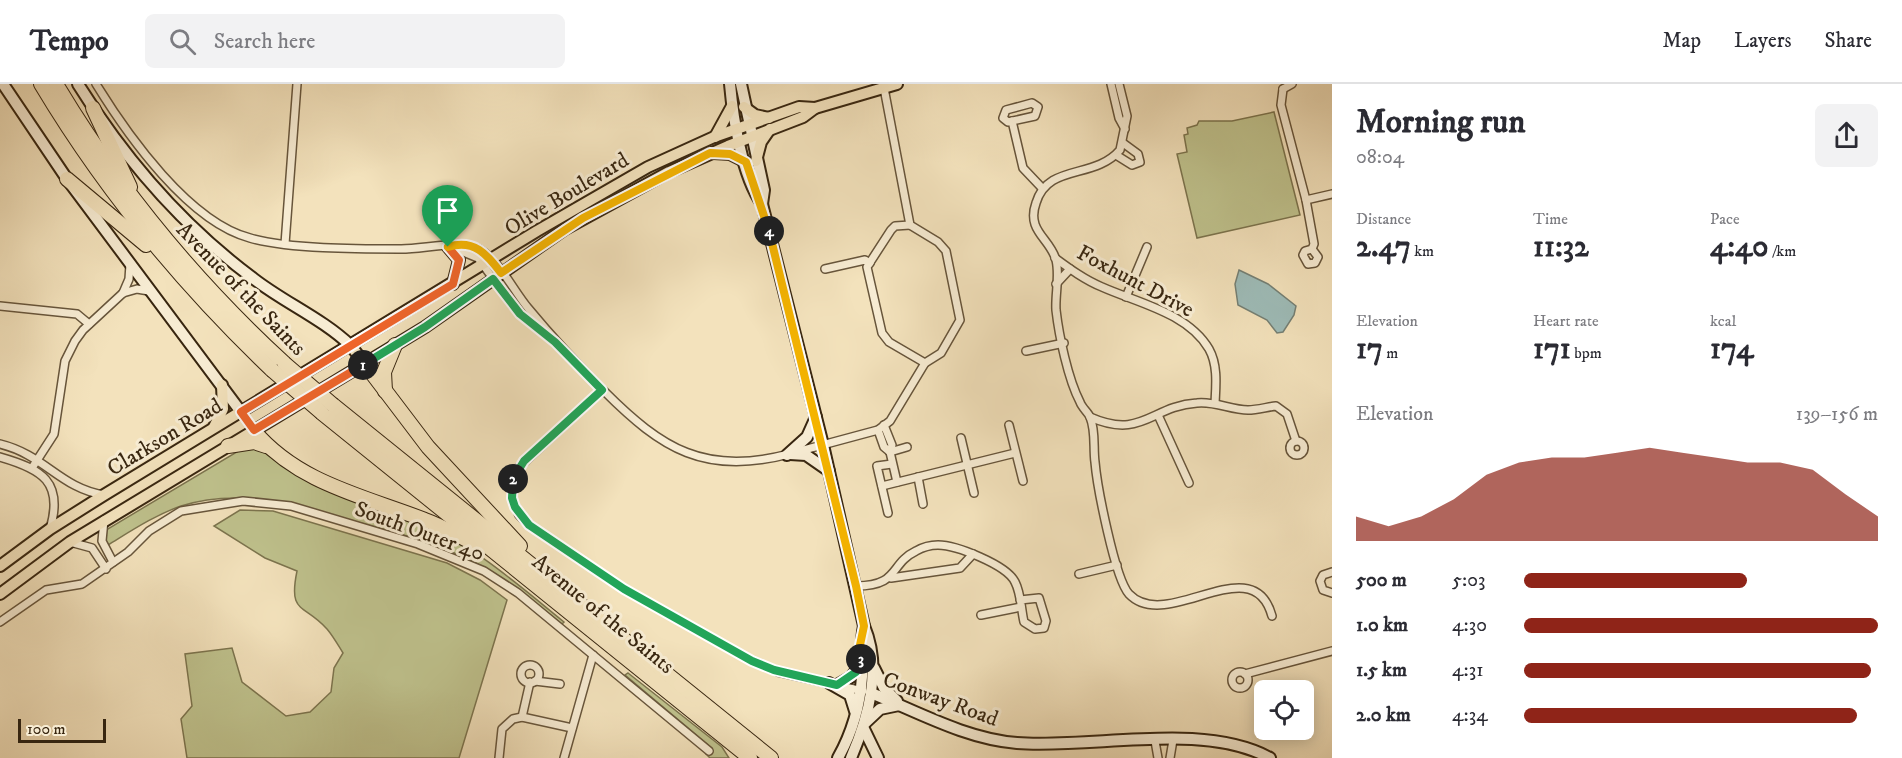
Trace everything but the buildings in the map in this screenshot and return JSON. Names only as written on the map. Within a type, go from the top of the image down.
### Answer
[{"type":"highway","name":"Avenue of the Saints","points":[[41,84],[95,168],[164,258],[212,311],[501,557],[750,758]]},
{"type":"highway","name":"Avenue of the Saints","points":[[56,84],[135,201],[278,366]]},
{"type":"highway","points":[[93,108],[126,173],[135,201]]},
{"type":"highway","points":[[67,179],[134,236],[164,258]]},
{"type":"highway","points":[[386,393],[384,372],[395,345]]},
{"type":"highway","points":[[364,364],[428,447],[549,579]]},
{"type":"highway","name":"Avenue of the Saints","points":[[328,409],[549,579],[771,758]]},
{"type":"highway","points":[[254,430],[266,446]]},
{"type":"highway","points":[[228,446],[254,442],[266,446],[315,479],[441,526],[501,557]]},
{"type":"main road","name":"Olive Boulevard","points":[[254,430],[395,345],[583,218],[710,153],[744,133],[770,124],[799,107],[815,108],[897,84]]},
{"type":"main road","points":[[714,137],[732,106]]},
{"type":"main road","points":[[710,153],[730,154],[751,161],[770,124],[744,107]]},
{"type":"main road","name":"Olive Boulevard","points":[[351,346],[537,231],[648,167],[714,137],[744,133]]},
{"type":"main road","points":[[448,247],[459,260],[453,284]]},
{"type":"main road","points":[[351,346],[364,364]]},
{"type":"main road","name":"Clarkson Road","points":[[0,566],[50,529],[104,495],[351,346]]},
{"type":"main road","points":[[211,430],[223,409],[222,385]]},
{"type":"main road","points":[[241,412],[254,430]]},
{"type":"main road","name":"Clarkson Road","points":[[0,594],[104,520],[254,430]]},
{"type":"street","points":[[3,84],[67,179],[241,412]]},
{"type":"street","points":[[78,84],[93,108],[158,190],[201,236],[263,286],[334,331],[351,346]]},
{"type":"street","points":[[96,84],[135,140],[184,198],[204,216],[236,234],[285,244],[403,250],[448,247],[458,244],[472,245],[488,263],[520,314],[555,342],[646,432],[686,453],[710,459],[748,462],[823,446],[881,428],[897,413],[925,363],[945,348],[959,326],[960,313],[946,251],[938,242],[910,225],[896,226],[870,263],[868,273],[882,333],[889,342],[925,363]]},
{"type":"street","points":[[285,244],[297,84]]},
{"type":"street","points":[[730,84],[732,106],[744,133],[751,161],[764,190],[762,204],[856,586],[864,626],[860,645],[867,663],[884,688],[902,705]]},
{"type":"street","points":[[741,84],[744,133]]},
{"type":"street","points":[[1111,84],[1119,118],[1125,129]]},
{"type":"street","points":[[1119,84],[1127,116],[1123,143],[1116,155],[1097,168],[1055,179],[1042,188],[1035,204],[1037,232],[1055,258],[1056,312],[1076,393],[1090,417],[1096,472],[1117,566],[1128,592],[1144,604],[1160,605],[1244,587],[1262,596],[1269,604],[1272,616]]},
{"type":"street","points":[[1292,84],[1280,86],[1281,105],[1306,200],[1314,244],[1312,249]]},
{"type":"street","points":[[884,87],[910,225]]},
{"type":"street","points":[[1030,103],[1038,107],[1035,116],[1012,122],[1003,118],[1006,110],[1030,103]]},
{"type":"street","points":[[1012,122],[1023,168],[1030,179],[1042,188]]},
{"type":"street","points":[[1116,155],[1132,165],[1140,162],[1138,154],[1123,143]]},
{"type":"street","points":[[1306,200],[1332,194]]},
{"type":"street","points":[[1126,297],[1147,247]]},
{"type":"street","name":"Foxhunt Drive","points":[[1055,258],[1088,280],[1175,318],[1203,341],[1210,350],[1215,369],[1215,403]]},
{"type":"street","points":[[825,269],[865,260],[870,263]]},
{"type":"street","points":[[32,468],[54,434],[65,361],[75,341],[89,324],[123,293],[129,279],[130,262]]},
{"type":"street","points":[[1056,284],[1070,268]]},
{"type":"street","points":[[123,293],[137,289],[152,292]]},
{"type":"street","points":[[0,306],[77,314],[89,324]]},
{"type":"street","points":[[1026,351],[1064,343]]},
{"type":"street","name":"Conway Road","points":[[602,390],[518,468],[512,498],[519,514],[529,525],[624,589],[752,661],[774,670],[866,692],[960,730],[1000,741],[1036,744],[1173,740],[1223,741],[1270,758]]},
{"type":"street","points":[[1090,417],[1106,424],[1125,426],[1185,404],[1215,403],[1247,410],[1276,406],[1287,414],[1296,441]]},
{"type":"street","points":[[1158,415],[1189,483]]},
{"type":"street","points":[[789,454],[807,437],[816,417]]},
{"type":"street","points":[[1094,439],[1106,424]]},
{"type":"street","points":[[1009,425],[1023,481]]},
{"type":"street","points":[[881,428],[884,447],[890,452],[897,482]]},
{"type":"street","points":[[961,438],[974,493]]},
{"type":"street","points":[[0,444],[37,458],[70,485],[87,493],[104,495]]},
{"type":"street","points":[[890,452],[907,447]]},
{"type":"street","points":[[882,486],[1016,453]]},
{"type":"street","points":[[789,454],[806,455],[829,471]]},
{"type":"street","points":[[0,457],[32,468],[45,478],[55,496],[54,515],[50,529]]},
{"type":"street","points":[[888,513],[877,466],[892,464]]},
{"type":"street","points":[[918,477],[923,504]]},
{"type":"street","name":"South Outer 40","points":[[0,622],[46,590],[82,584],[128,552],[149,531],[181,511],[243,501],[291,506],[418,544],[484,571],[518,593],[709,751]]},
{"type":"street","points":[[104,520],[102,541],[113,562]]},
{"type":"street","points":[[70,542],[92,548],[106,569]]},
{"type":"street","points":[[891,578],[912,552],[938,545],[955,547],[1010,575],[1015,582],[1020,604],[1024,622],[1035,629],[1044,628],[1046,621],[1039,598],[1020,604],[981,615]]},
{"type":"street","points":[[856,586],[870,586],[891,578],[960,568],[972,554]]},
{"type":"street","points":[[1079,574],[1117,566]]},
{"type":"street","points":[[1332,572],[1323,575],[1320,581],[1323,590],[1332,593]]},
{"type":"street","points":[[1245,674],[1332,651]]},
{"type":"street","points":[[564,758],[593,655]]},
{"type":"street","points":[[833,684],[850,677],[867,663]]},
{"type":"street","points":[[851,758],[864,725],[867,663]]},
{"type":"street","points":[[522,717],[532,681],[561,684]]},
{"type":"street","points":[[833,684],[850,696],[856,715]]},
{"type":"street","points":[[838,758],[866,692]]},
{"type":"street","points":[[864,725],[880,709],[902,705]]},
{"type":"street","points":[[499,758],[502,729],[513,718],[522,717],[572,728]]},
{"type":"street","points":[[864,725],[878,758]]},
{"type":"street","points":[[1155,741],[1157,757],[1170,756],[1173,740]]},
{"type":"green space","points":[[1274,112],[1300,215],[1197,238],[1177,154],[1187,152],[1184,135],[1188,134],[1187,128],[1197,125],[1199,121],[1232,121]]},
{"type":"green space","points":[[245,447],[265,453],[329,492],[404,516],[437,530],[512,579],[564,622],[562,624],[499,576],[449,551],[393,532],[319,511],[273,501],[250,498],[204,500],[171,510],[108,545],[104,543],[101,533]]},
{"type":"green space","points":[[240,510],[273,511],[447,563],[480,580],[507,600],[459,758],[187,758],[181,719],[192,706],[185,654],[232,648],[242,682],[286,716],[310,712],[331,692],[334,668],[343,653],[327,629],[296,602],[297,571],[265,558],[214,526]]},
{"type":"green space","points":[[628,673],[722,747],[729,758],[710,758],[706,754],[712,748],[625,675]]},
{"type":"water","points":[[1239,270],[1268,284],[1296,306],[1294,315],[1283,332],[1277,333],[1267,320],[1238,305],[1235,284]]},
{"type":"route","points":[[710,153],[730,154],[746,162],[754,193],[762,204],[856,586],[864,626],[860,645],[862,663],[856,672],[837,685],[774,670],[752,661],[669,613],[638,598],[524,520],[512,498],[514,478],[518,468],[602,390],[555,342],[534,327],[513,307],[493,279],[425,327],[254,430],[241,412],[453,284],[459,260],[448,247],[458,244],[472,245],[485,253],[501,273],[583,218],[710,153]]}]
